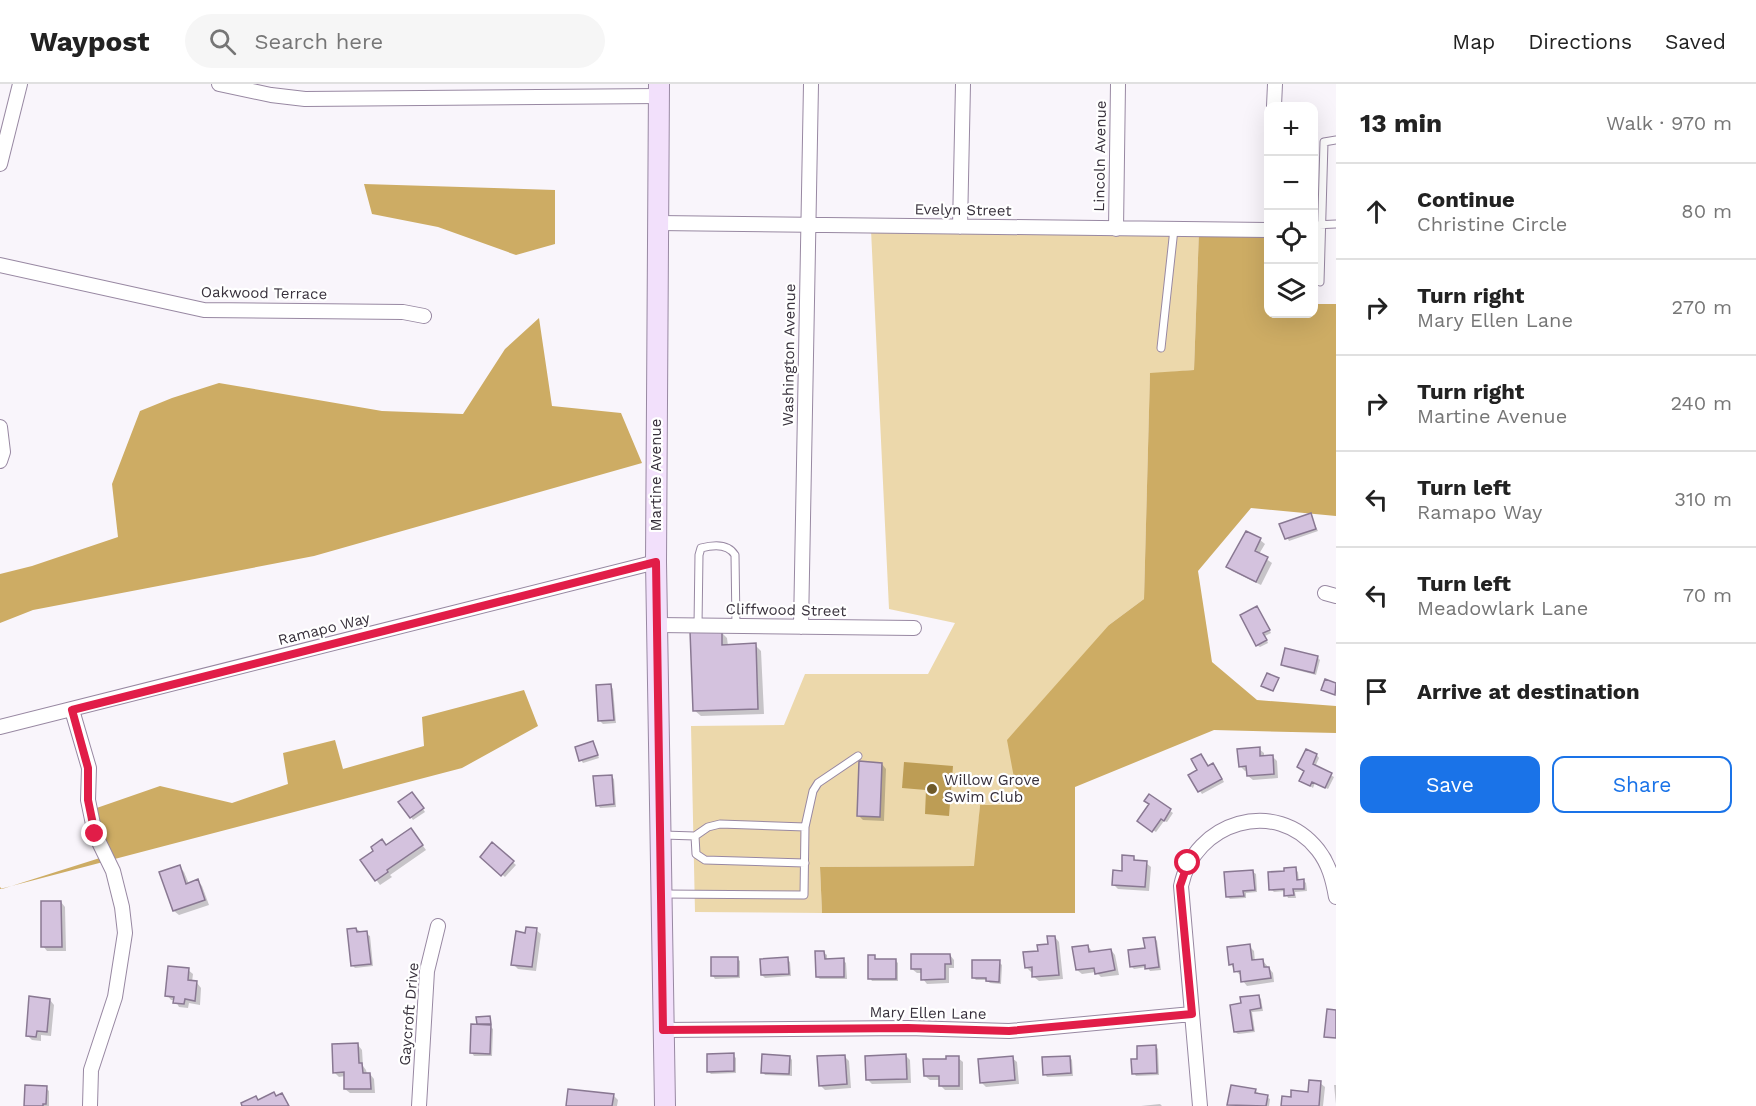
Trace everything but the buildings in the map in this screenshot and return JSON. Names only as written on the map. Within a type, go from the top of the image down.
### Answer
[{"type":"main road","name":"Martine Avenue","points":[[659,90],[656,562],[665,1106]]},
{"type":"street","points":[[0,164],[20,84]]},
{"type":"street","points":[[219,84],[271,95],[305,99],[352,99],[504,91],[659,90]]},
{"type":"street","points":[[352,84],[352,99]]},
{"type":"street","name":"Washington Avenue","points":[[801,627],[811,84]]},
{"type":"street","points":[[960,227],[963,84]]},
{"type":"street","name":"Lincoln Avenue","points":[[1116,228],[1118,84]]},
{"type":"street","points":[[1274,102],[1275,84]]},
{"type":"street","name":"Evelyn Street","points":[[658,223],[1264,230]]},
{"type":"street","name":"Oakwood Terrace","points":[[0,265],[204,310],[404,312],[424,316]]},
{"type":"street","points":[[0,427],[3,452],[0,461]]},
{"type":"street","name":"Ramapo Way","points":[[0,727],[656,562]]},
{"type":"street","name":"Cliffwood Street","points":[[658,625],[914,628]]},
{"type":"street","points":[[72,710],[88,768],[88,800],[95,834],[113,871],[122,907],[125,933],[115,997],[90,1070],[90,1106]]},
{"type":"street","points":[[1200,1106],[1180,886],[1188,863],[1197,849],[1223,829],[1238,823],[1270,822],[1293,830],[1318,850],[1327,864],[1336,897]]},
{"type":"street","name":"Gaycroft Drive","points":[[419,1106],[427,970],[438,926]]},
{"type":"street","name":"Mary Ellen Lane","points":[[663,1030],[908,1028],[1009,1031],[1192,1014]]},
{"type":"lane","points":[[1320,282],[1318,225],[1324,142],[1336,140]]},
{"type":"lane","points":[[1318,225],[1336,224]]},
{"type":"lane","points":[[1161,348],[1174,229]]},
{"type":"lane","points":[[698,626],[701,548],[723,546],[732,550],[735,555],[736,626]]},
{"type":"lane","points":[[661,894],[804,896],[805,827],[813,791],[818,783],[858,756]]},
{"type":"lane","points":[[660,836],[695,836],[708,827],[720,824],[805,827]]},
{"type":"lane","points":[[695,836],[696,854],[705,860],[805,863]]},
{"type":"shaded area","points":[[364,184],[555,190],[555,244],[516,255],[438,227],[372,214]]},
{"type":"shaded area","points":[[1264,229],[1264,318],[1318,318],[1318,304],[1336,304],[1336,516],[1251,508],[1198,571],[1212,662],[1257,700],[1336,706],[1336,733],[1214,730],[1075,787],[1075,913],[822,913],[820,867],[974,866],[980,805],[1019,805],[1007,740],[1109,625],[1144,599],[1150,373],[1194,370],[1199,230]]},
{"type":"shaded area","points":[[871,230],[1199,230],[1194,370],[1150,374],[1144,599],[1109,625],[1019,805],[980,805],[975,866],[820,867],[822,913],[695,912],[691,726],[784,725],[805,674],[928,674],[955,623],[889,609]]},
{"type":"shaded area","points":[[539,318],[552,406],[621,413],[642,463],[314,556],[33,610],[0,623],[0,574],[32,566],[118,537],[112,484],[140,411],[219,383],[382,411],[463,414],[505,349]]},
{"type":"shaded area","points":[[524,690],[538,726],[462,768],[12,886],[103,857],[88,811],[160,786],[232,803],[288,784],[283,753],[335,740],[343,769],[424,746],[422,717]]},
{"type":"shaded area","name":"Willow Grove Swim Club","points":[[904,762],[953,766],[949,816],[925,814],[926,790],[902,788]]},
{"type":"place","name":"Willow Grove Swim Club","points":[[932,789]]},
{"type":"route","points":[[95,834],[88,800],[88,768],[72,710],[656,562],[663,1030],[908,1028],[1009,1031],[1192,1014],[1180,886],[1188,863]]}]
